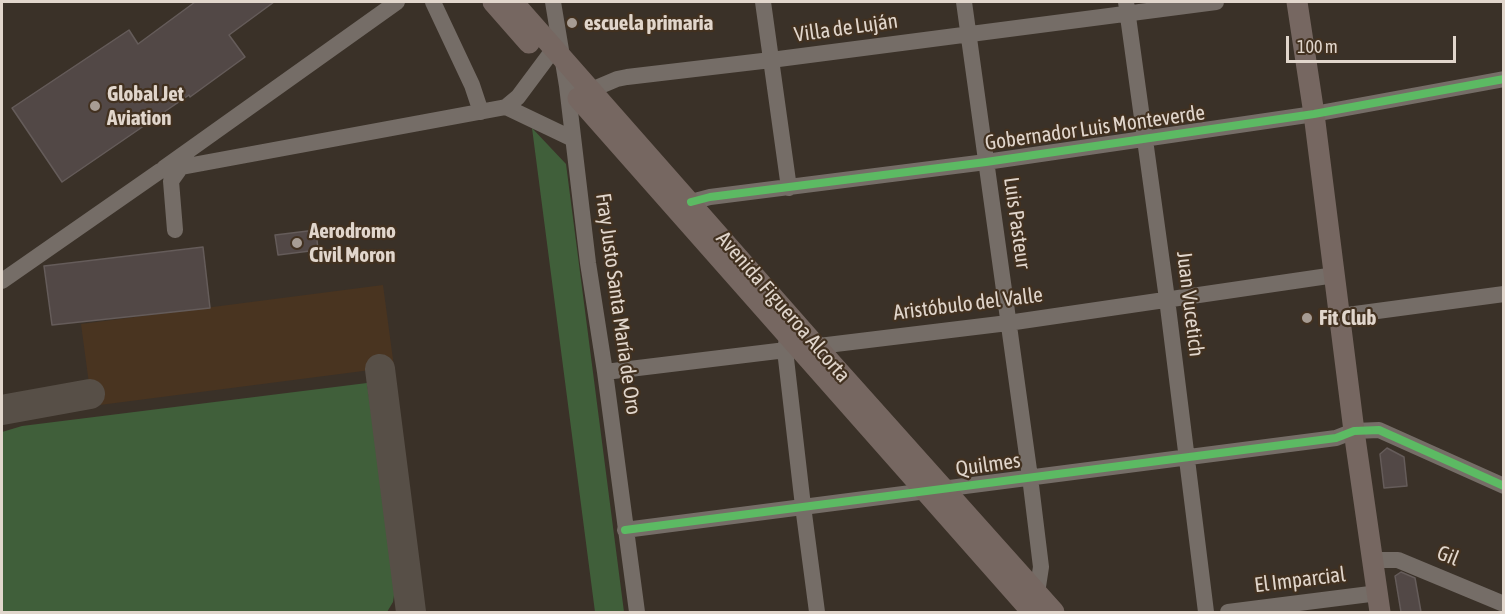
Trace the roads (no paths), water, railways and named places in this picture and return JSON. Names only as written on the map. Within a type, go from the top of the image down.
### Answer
[{"type":"main road","name":"Avenida Figueroa Alcorta","points":[[493,2],[591,90],[691,202],[797,341],[945,489],[1034,603]]},
{"type":"main road","name":"Avenida Figueroa Alcorta","points":[[513,2],[554,57],[567,86],[797,341],[924,491],[1034,603],[1054,612]]},
{"type":"main road","points":[[1297,2],[1379,603]]},
{"type":"street","points":[[2,281],[116,203],[397,2]]},
{"type":"street","points":[[434,2],[472,85],[480,112]]},
{"type":"street","points":[[160,171],[245,162],[322,148],[506,107],[554,57],[553,2]]},
{"type":"street","points":[[764,2],[789,188]]},
{"type":"street","name":"Luis Pasteur","points":[[964,2],[1041,567],[1034,603]]},
{"type":"street","name":"Villa de Luján","points":[[591,90],[617,79],[968,34],[1127,7],[1216,2]]},
{"type":"street","name":"Juan Vucetich","points":[[1127,7],[1167,299],[1206,612]]},
{"type":"street","name":"Gobernador Luis Monteverde","points":[[691,202],[710,197],[986,162],[1314,114],[1503,79]]},
{"type":"street","name":"Fray Justo Santa María de Oro","points":[[567,86],[588,263],[606,372],[637,612]]},
{"type":"street","points":[[506,107],[573,139]]},
{"type":"street","points":[[175,230],[171,181],[182,167]]},
{"type":"street","name":"Aristóbulo del Valle","points":[[606,372],[797,341],[1008,323],[1335,275]]},
{"type":"street","points":[[1340,316],[1503,294]]},
{"type":"street","points":[[797,341],[803,506],[817,612]]},
{"type":"street","name":"Quilmes","points":[[625,530],[1336,438],[1354,431],[1379,430],[1503,486]]},
{"type":"street","name":"Gil","points":[[1373,560],[1398,560],[1503,604]]},
{"type":"street","name":"El Imparcial","points":[[1228,612],[1379,603]]},
{"type":"place","name":"escuela primaria","points":[[572,23]]},
{"type":"place","name":"Global Jet Aviation","points":[[95,106]]},
{"type":"place","name":"Aerodromo Civil Moron","points":[[297,243]]},
{"type":"place","name":"Fit Club","points":[[1307,318]]}]
